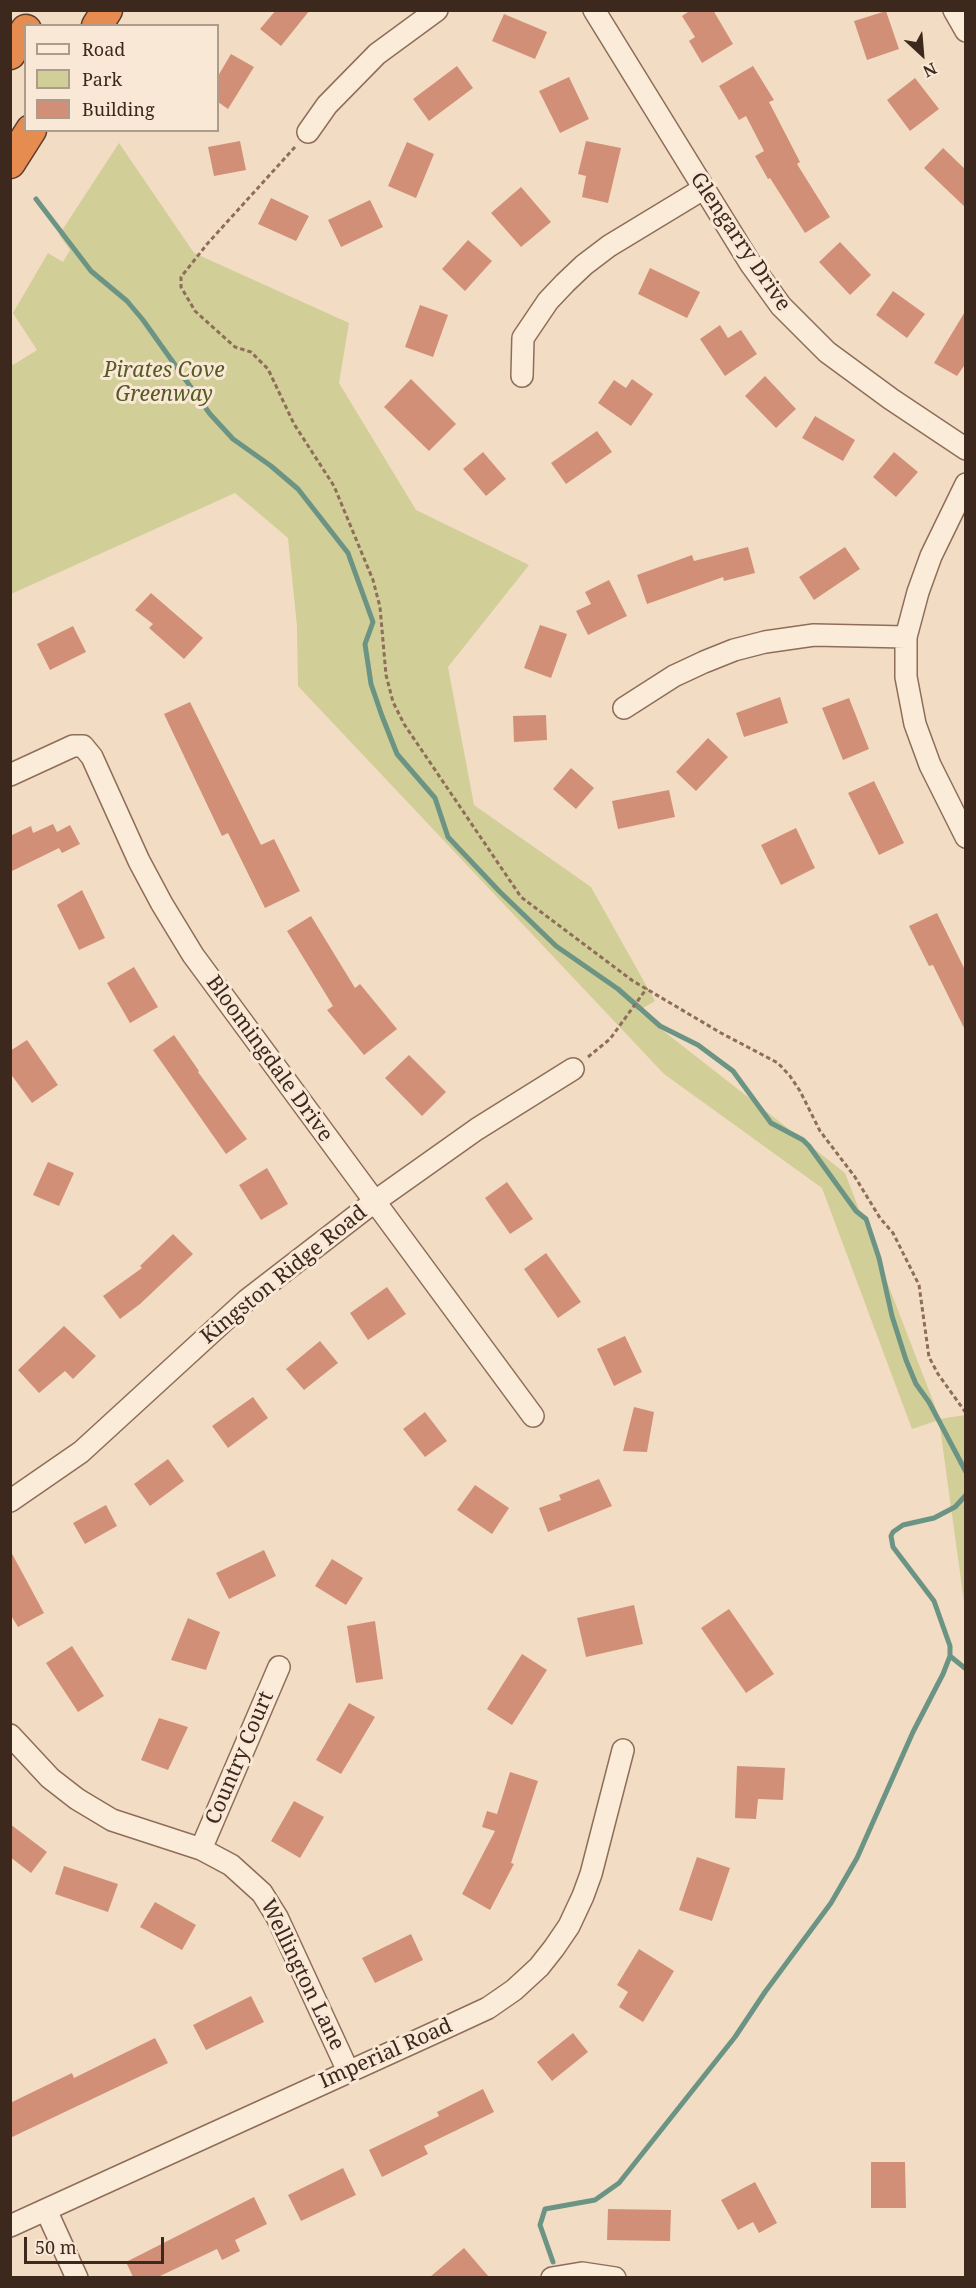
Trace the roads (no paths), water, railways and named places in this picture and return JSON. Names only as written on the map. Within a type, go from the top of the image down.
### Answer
[{"type":"highway","points":[[30,24],[38,10]]},
{"type":"highway","points":[[99,24],[107,10]]},
{"type":"highway","points":[[10,54],[24,33]]},
{"type":"highway","points":[[10,163],[30,132]]},
{"type":"street","points":[[308,132],[327,105],[377,54],[437,10]]},
{"type":"street","name":"Glengarry Drive","points":[[594,10],[703,189],[765,285],[795,322],[827,352],[882,393],[966,449]]},
{"type":"street","points":[[954,10],[966,31]]},
{"type":"street","points":[[522,376],[523,338],[548,301],[565,283],[609,246],[703,189]]},
{"type":"street","points":[[966,484],[931,556],[918,592],[906,637],[906,677],[915,724],[930,765],[966,837]]},
{"type":"street","points":[[624,708],[674,676],[734,650],[765,642],[814,635],[906,637]]},
{"type":"street","name":"Bloomingdale Drive","points":[[10,775],[73,747],[83,746],[92,757],[144,869],[162,904],[193,954],[533,1416]]},
{"type":"street","name":"Kingston Ridge Road","points":[[10,1501],[81,1452],[247,1300],[375,1202],[477,1129],[573,1069]]},
{"type":"street","name":"Country Court","points":[[201,1849],[279,1667]]},
{"type":"street","name":"Wellington Lane","points":[[10,1735],[50,1778],[77,1799],[112,1820],[201,1849],[231,1865],[262,1893],[277,1917],[348,2071]]},
{"type":"street","name":"Imperial Road","points":[[10,2226],[488,2007],[514,1990],[539,1967],[569,1926],[583,1896],[591,1874],[623,1750]]},
{"type":"street","points":[[46,2210],[77,2277]]},
{"type":"street","points":[[552,2277],[582,2273],[615,2277]]},
{"type":"waterway","points":[[36,199],[91,271],[127,301],[143,320],[210,414],[233,439],[298,489],[348,553],[373,622],[365,644],[371,684],[382,716],[397,754],[435,798],[448,837],[556,946],[618,989],[660,1026],[698,1045],[733,1071],[771,1123],[803,1140],[809,1146],[856,1211],[866,1219],[879,1258],[892,1316],[906,1360],[916,1384],[929,1402],[966,1472]]},
{"type":"waterway","points":[[553,2262],[540,2225],[545,2209],[595,2200],[619,2183],[735,2037],[765,1992],[831,1903],[857,1858],[913,1732],[950,1656],[950,1646],[934,1601],[893,1547],[891,1536],[903,1525],[934,1518],[955,1507],[966,1495]]},
{"type":"waterway","points":[[950,1656],[966,1669]]},
{"type":"park label","name":"Pirates Cove Greenway","points":[[164,383]]}]
